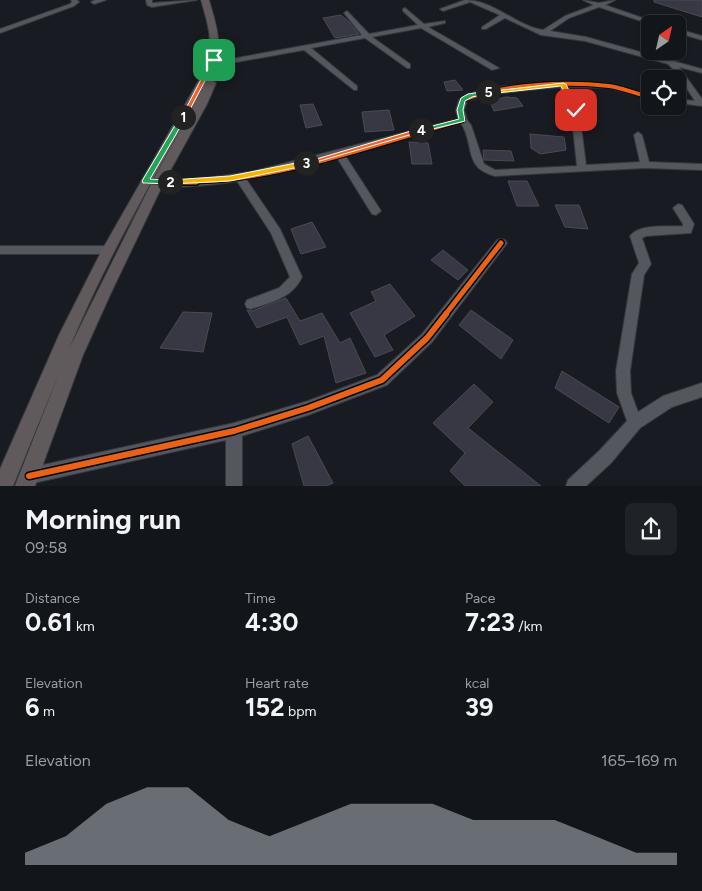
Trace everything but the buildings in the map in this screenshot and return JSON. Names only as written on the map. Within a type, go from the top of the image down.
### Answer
[{"type":"main road","points":[[27,481],[75,355],[152,182],[214,60],[215,36],[205,0]]},
{"type":"main road","points":[[3,486],[67,335],[109,250],[202,104],[220,63],[224,38],[212,0]]},
{"type":"street","points":[[0,31],[72,4],[76,2],[74,0]]},
{"type":"street","points":[[94,2],[103,0]]},
{"type":"street","points":[[149,0],[149,4],[152,5],[194,0]]},
{"type":"street","points":[[443,9],[470,0],[542,34],[586,39],[702,71]]},
{"type":"street","points":[[586,0],[641,19]]},
{"type":"street","points":[[542,34],[568,15],[612,0]]},
{"type":"street","points":[[405,10],[424,26],[495,68]]},
{"type":"street","points":[[347,13],[368,37],[406,66]]},
{"type":"street","points":[[484,28],[505,15]]},
{"type":"street","points":[[0,22],[11,27]]},
{"type":"street","points":[[220,63],[443,22]]},
{"type":"street","points":[[686,33],[702,38]]},
{"type":"street","points":[[306,48],[354,88]]},
{"type":"street","points":[[670,63],[679,71],[701,104]]},
{"type":"street","points":[[563,84],[576,110],[582,168]]},
{"type":"street","points":[[641,95],[609,86],[563,84],[470,96],[463,100],[460,110],[470,132],[480,165],[487,171],[495,173],[645,165],[702,167]]},
{"type":"street","points":[[686,102],[701,104]]},
{"type":"street","points":[[152,182],[239,177],[301,165],[463,120]]},
{"type":"street","points":[[638,135],[645,165]]},
{"type":"street","points":[[339,153],[376,211]]},
{"type":"street","points":[[239,177],[276,232],[296,276],[294,283],[286,290],[251,304]]},
{"type":"street","points":[[635,423],[624,393],[623,371],[638,274],[645,264],[636,236],[644,232],[687,230],[689,224],[678,208]]},
{"type":"street","points":[[27,481],[234,431],[308,408],[382,380],[427,338],[500,243]]},
{"type":"street","points":[[0,250],[109,250]]},
{"type":"street","points":[[574,486],[605,457],[635,423],[668,401],[702,390]]},
{"type":"street","points":[[234,431],[234,486]]},
{"type":"cycle path","points":[[146,181],[185,183],[224,179],[265,173],[305,164],[463,120],[460,110],[463,100],[492,91],[534,86],[595,85],[614,87],[641,94]]},
{"type":"cycle path","points":[[29,476],[234,431],[308,408],[382,380],[427,338],[501,243]]},
{"type":"route","points":[[214,60],[146,181],[198,181],[230,178],[301,165],[463,120],[460,110],[463,100],[470,96],[490,92],[563,84],[576,110]]}]
